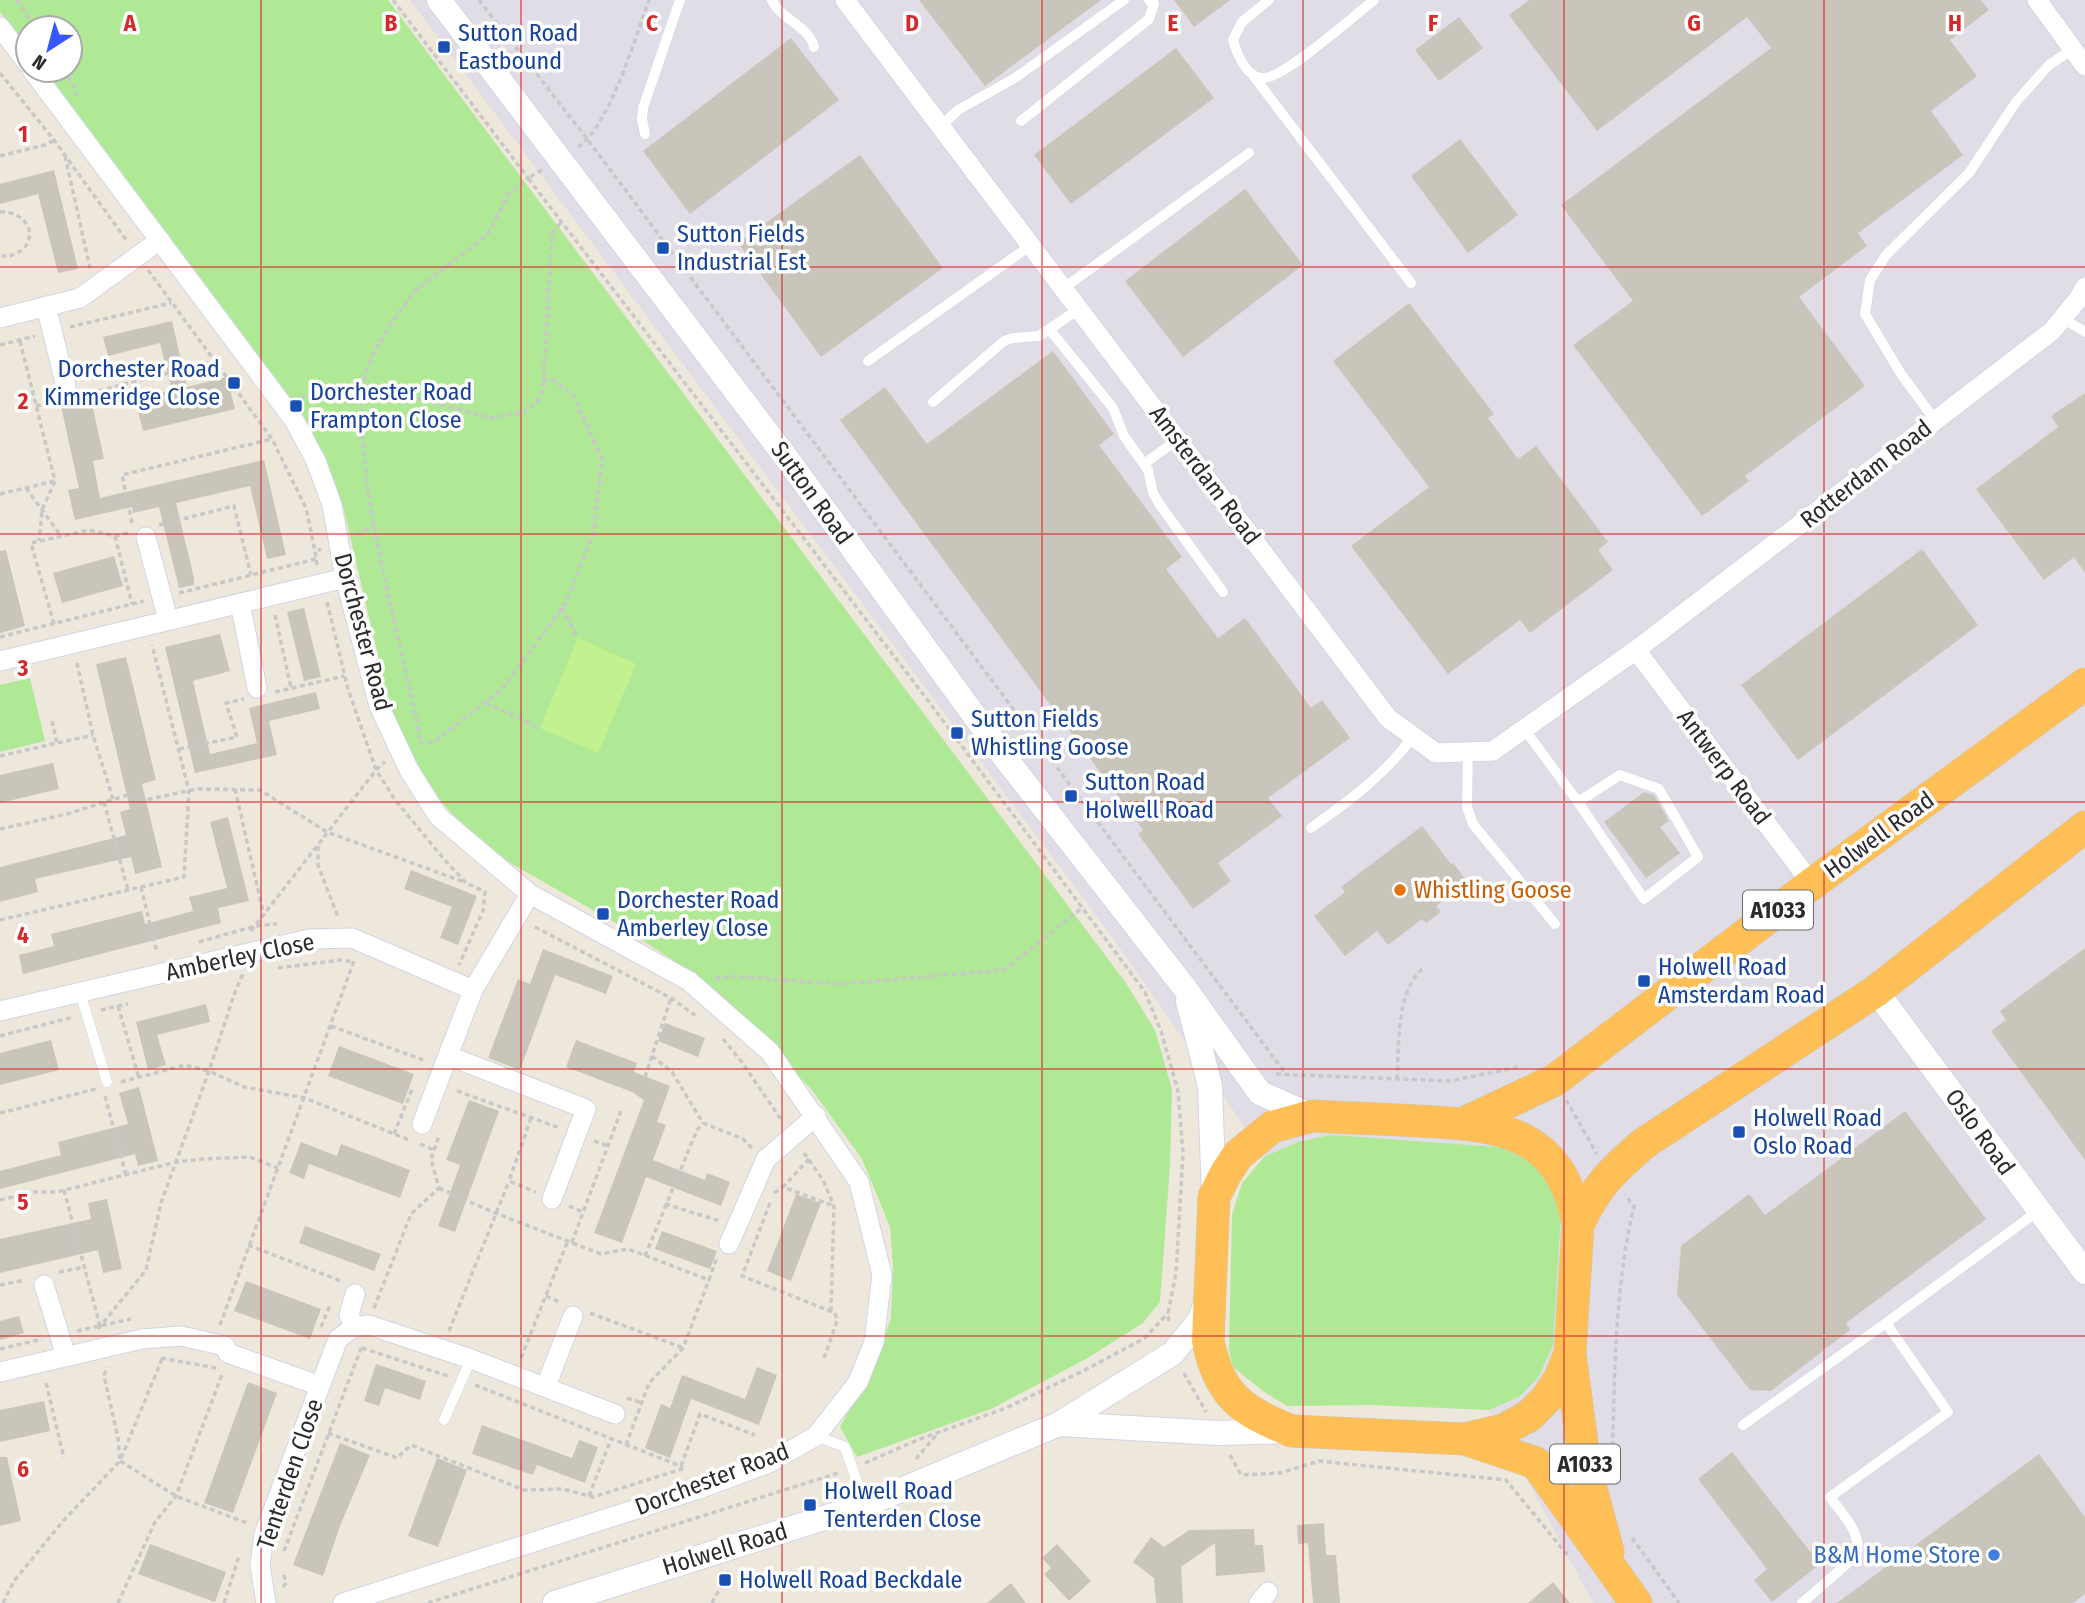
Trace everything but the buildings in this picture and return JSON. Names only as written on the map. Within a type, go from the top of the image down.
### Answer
[{"type":"highway","name":"Holwell Road","points":[[1464,1123],[1555,1080],[1812,884],[2085,684]]},
{"type":"highway","points":[[1578,1224],[1592,1195],[1608,1174],[1643,1144],[1876,991],[2085,827]]},
{"type":"highway","points":[[1311,1116],[1464,1123],[1503,1130],[1525,1139],[1553,1163],[1574,1203],[1578,1224],[1570,1353],[1560,1378],[1547,1398],[1529,1416],[1503,1430],[1464,1439],[1292,1431],[1266,1421],[1231,1397],[1212,1362],[1208,1340],[1214,1197],[1238,1155],[1256,1139],[1272,1127],[1311,1116]]},
{"type":"highway","name":"A1033","points":[[1570,1353],[1585,1466],[1614,1572]]},
{"type":"highway","name":"A1033","points":[[1464,1439],[1536,1463],[1636,1603]]},
{"type":"street","name":"Sutton Road","points":[[439,0],[791,464],[1006,759],[1184,987],[1260,1093],[1311,1116]]},
{"type":"street","name":"Amsterdam Road","points":[[845,0],[1388,718],[1436,753],[1493,751],[1636,650]]},
{"type":"street","points":[[2037,0],[2085,66]]},
{"type":"street","points":[[0,27],[14,46]]},
{"type":"street","name":"Dorchester Road","points":[[43,84],[294,420],[316,461],[332,505],[345,578],[379,706],[409,747],[410,770],[438,816],[530,894],[692,984],[770,1052],[859,1182],[882,1275],[874,1342],[858,1382],[816,1436],[769,1463],[699,1489],[343,1603]]},
{"type":"street","points":[[0,317],[80,298],[160,240]]},
{"type":"street","name":"Rotterdam Road","points":[[1636,650],[2052,331],[2085,287]]},
{"type":"street","points":[[46,306],[68,394]]},
{"type":"street","points":[[140,534],[168,620]]},
{"type":"street","points":[[0,661],[345,578]]},
{"type":"street","points":[[240,603],[257,688]]},
{"type":"street","name":"Antwerp Road","points":[[1636,650],[1812,884]]},
{"type":"street","points":[[422,1124],[473,990],[530,894]]},
{"type":"street","name":"Amberley Close","points":[[0,1011],[246,956],[309,939],[352,937],[473,990]]},
{"type":"street","name":"Sutton Road","points":[[1184,987],[1210,1086],[1214,1197]]},
{"type":"street","name":"Oslo Road","points":[[1876,991],[2038,1211],[2082,1263]]},
{"type":"street","points":[[449,1056],[586,1109],[552,1199]]},
{"type":"street","points":[[729,1239],[765,1162],[816,1116]]},
{"type":"street","points":[[44,1286],[66,1356]]},
{"type":"street","points":[[358,1289],[349,1315],[361,1326],[471,1359],[615,1414]]},
{"type":"street","name":"Holwell Road","points":[[555,1603],[865,1504],[1059,1424],[1173,1353],[1199,1321],[1208,1299]]},
{"type":"street","points":[[546,1386],[576,1311]]},
{"type":"street","name":"Tenterden Close","points":[[266,1602],[260,1565],[264,1534],[338,1339],[361,1326]]},
{"type":"street","name":"Tenterden Close","points":[[0,1372],[142,1339],[181,1336],[225,1346],[228,1353],[320,1387]]},
{"type":"street","points":[[1059,1424],[1218,1433],[1292,1431]]},
{"type":"lane","points":[[645,134],[643,108],[680,0]]},
{"type":"lane","points":[[772,0],[775,7],[809,37],[814,47]]},
{"type":"lane","points":[[940,126],[958,110],[1015,78],[1124,0]]},
{"type":"lane","points":[[1021,121],[1149,19],[1154,4],[1149,0]]},
{"type":"lane","points":[[1269,0],[1242,22],[1233,40],[1237,55],[1412,283]]},
{"type":"lane","points":[[1252,74],[1262,79],[1282,73],[1374,0]]},
{"type":"lane","points":[[1935,421],[1901,374],[1865,314],[1870,280],[1886,255],[1969,173],[2016,102],[2049,65],[2073,49]]},
{"type":"lane","points":[[1064,288],[1250,153]]},
{"type":"lane","points":[[868,361],[1031,245]]},
{"type":"lane","points":[[933,402],[1004,341],[1039,336],[1079,309]]},
{"type":"lane","points":[[2062,318],[2085,332]]},
{"type":"lane","points":[[1050,330],[1113,408],[1124,436],[1149,470],[1153,493],[1158,502],[1223,593]]},
{"type":"lane","points":[[1144,464],[1178,439]]},
{"type":"lane","points":[[1525,730],[1644,899],[1698,857],[1659,789],[1620,775],[1578,802]]},
{"type":"lane","points":[[1311,828],[1353,798],[1397,758],[1413,736]]},
{"type":"lane","points":[[1468,752],[1469,816],[1555,924]]},
{"type":"lane","points":[[80,992],[111,1083]]},
{"type":"lane","points":[[1743,1425],[2038,1211]]},
{"type":"lane","points":[[1802,1603],[1856,1556],[1859,1547],[1857,1536],[1830,1497],[1948,1412],[1886,1323]]},
{"type":"lane","points":[[444,1420],[471,1359]]},
{"type":"lane","points":[[816,1436],[845,1447],[865,1504]]},
{"type":"path","points":[[393,0],[926,698],[1145,992],[1161,1031],[1178,1091],[1183,1153],[1176,1273],[1168,1313],[1173,1353],[1241,1475],[1280,1474],[1319,1461],[1506,1480],[1576,1566]]},
{"type":"path","points":[[480,0],[1286,1074]]},
{"type":"path","points":[[120,1461],[118,1438],[104,1376],[108,1366],[98,1328],[146,1269],[161,1203],[209,1071],[234,992],[242,975],[248,972],[244,945],[246,936],[376,770],[420,736],[368,492],[363,443],[362,384],[374,352],[415,291],[487,235],[509,194],[528,178],[587,141],[609,105],[649,0]]},
{"type":"path","points":[[0,74],[54,140],[272,439],[306,508],[315,551]]},
{"type":"path","points":[[0,156],[45,145],[74,125]]},
{"type":"path","points":[[64,155],[91,274],[100,266]]},
{"type":"path","points":[[0,212],[15,212],[25,221],[29,232],[27,244],[20,251],[8,257],[0,255]]},
{"type":"path","points":[[284,408],[307,396],[362,384],[492,418],[524,412],[537,402],[542,389],[552,234],[561,222]]},
{"type":"path","points":[[0,345],[172,303]]},
{"type":"path","points":[[20,341],[55,481],[43,510],[38,541]]},
{"type":"path","points":[[36,406],[68,394],[216,361]]},
{"type":"path","points":[[409,747],[434,742],[502,689],[562,608],[594,531],[602,459],[574,396],[555,381],[543,379]]},
{"type":"path","points":[[140,534],[122,475],[272,439]]},
{"type":"path","points":[[0,494],[55,481]]},
{"type":"path","points":[[26,488],[61,536]]},
{"type":"path","points":[[115,537],[132,604]]},
{"type":"path","points":[[0,637],[316,559]]},
{"type":"path","points":[[320,584],[327,601],[348,689],[376,770],[396,801],[466,883]]},
{"type":"path","points":[[562,608],[578,638]]},
{"type":"path","points":[[275,613],[291,688]]},
{"type":"path","points":[[0,920],[184,877],[189,791],[152,643]]},
{"type":"path","points":[[77,662],[93,735],[113,799]]},
{"type":"path","points":[[486,702],[540,728]]},
{"type":"path","points":[[51,721],[57,743]]},
{"type":"path","points":[[0,756],[93,735]]},
{"type":"path","points":[[234,788],[264,916]]},
{"type":"path","points":[[0,830],[67,814],[127,795],[146,800],[189,791],[234,788],[260,790],[327,832],[485,892],[483,911],[452,981]]},
{"type":"path","points":[[104,802],[128,890]]},
{"type":"path","points":[[318,844],[318,865],[338,917]]},
{"type":"path","points":[[141,887],[157,953]]},
{"type":"path","points":[[692,984],[730,976],[839,984],[1004,970],[1082,908]]},
{"type":"path","points":[[528,936],[535,926],[671,998],[704,1021]]},
{"type":"path","points":[[214,1343],[361,941]]},
{"type":"path","points":[[275,969],[341,960],[365,967]]},
{"type":"path","points":[[1397,1079],[1407,990],[1418,972],[1426,967]]},
{"type":"path","points":[[645,1077],[671,998]]},
{"type":"path","points":[[118,1006],[139,1078]]},
{"type":"path","points":[[331,1026],[423,1060],[428,1048]]},
{"type":"path","points":[[715,1029],[741,1061],[823,1180],[834,1206],[831,1311]]},
{"type":"path","points":[[652,1056],[672,1072],[703,1123],[743,1139],[765,1162]]},
{"type":"path","points":[[467,1063],[457,1091],[608,1146]]},
{"type":"path","points":[[111,1083],[186,1065],[209,1071],[244,1087],[305,1098],[434,1150]]},
{"type":"path","points":[[394,1134],[414,1085]]},
{"type":"path","points":[[0,1113],[102,1087],[126,1175]]},
{"type":"path","points":[[521,1359],[566,1245],[572,1242],[621,1111]]},
{"type":"path","points":[[449,1331],[509,1181],[531,1118]]},
{"type":"path","points":[[645,1256],[697,1130],[703,1123]]},
{"type":"path","points":[[439,1188],[431,1159],[443,1126]]},
{"type":"path","points":[[0,1200],[34,1192],[64,1190],[176,1162],[250,1157],[279,1168]]},
{"type":"path","points":[[808,1159],[783,1187],[776,1190],[742,1276],[835,1313],[837,1321],[824,1358]]},
{"type":"path","points":[[509,1181],[583,1212]]},
{"type":"path","points":[[783,1187],[834,1206]]},
{"type":"path","points":[[439,1188],[601,1254],[628,1249],[709,1280]]},
{"type":"path","points":[[283,1553],[361,1348],[361,1326],[379,1294],[411,1214],[439,1188]]},
{"type":"path","points":[[64,1190],[100,1326]]},
{"type":"path","points":[[626,1444],[649,1383],[683,1348],[709,1280],[729,1239],[665,1204]]},
{"type":"path","points":[[248,1245],[358,1289],[379,1294]]},
{"type":"path","points":[[546,1296],[576,1311],[683,1348]]},
{"type":"path","points":[[428,1603],[854,1468],[920,1439],[1006,1408],[1083,1371],[1145,1338],[1168,1313]]},
{"type":"path","points":[[328,1433],[397,1458],[411,1445],[524,1490],[563,1489],[593,1497],[685,1468],[462,1380],[361,1348]]},
{"type":"path","points":[[3,1601],[14,1581],[63,1521],[120,1461],[160,1358],[223,1369],[176,1496],[155,1522],[118,1603]]},
{"type":"path","points":[[46,1384],[64,1458]]},
{"type":"path","points":[[681,1466],[700,1414],[755,1435]]},
{"type":"path","points":[[589,1496],[611,1439]]},
{"type":"path","points":[[120,1461],[176,1496],[252,1525]]},
{"type":"path","points":[[224,1603],[244,1546]]},
{"type":"path","points":[[712,1603],[729,1571],[721,1550]]},
{"type":"path","points":[[266,1602],[286,1583],[281,1565]]},
{"type":"shaded area","points":[[410,0],[2085,0],[2085,1603],[1593,1603],[1489,1410],[1519,1397],[1298,1142],[1265,1156],[1110,934]]},
{"type":"green space","points":[[0,0],[388,0],[1126,983],[1155,1030],[1172,1089],[1170,1165],[1160,1302],[1143,1323],[1086,1359],[991,1409],[857,1457],[840,1427],[876,1360],[891,1318],[893,1267],[890,1227],[862,1159],[812,1090],[702,979],[614,922],[512,864],[469,832],[434,794],[392,716],[343,506],[325,459],[303,417],[54,84],[84,84],[84,14],[14,14],[14,30],[0,12]]},
{"type":"green space","points":[[578,638],[636,664],[598,753],[540,728]]},
{"type":"green space","points":[[30,678],[45,741],[0,752],[0,685]]},
{"type":"green space","points":[[1331,1135],[1511,1148],[1535,1162],[1551,1182],[1561,1213],[1553,1345],[1538,1378],[1519,1397],[1489,1410],[1370,1405],[1287,1406],[1233,1367],[1229,1350],[1232,1215],[1242,1183],[1265,1156],[1298,1142]]},
{"type":"place","name":"Sutton Road Eastbound","points":[[444,47]]},
{"type":"place","name":"Sutton Fields Industrial Est","points":[[663,248]]},
{"type":"place","name":"Dorchester Road Kimmeridge Close","points":[[234,383]]},
{"type":"place","name":"Dorchester Road Frampton Close","points":[[296,406]]},
{"type":"place","name":"Sutton Fields Whistling Goose","points":[[957,733]]},
{"type":"place","name":"Sutton Road Holwell Road","points":[[1071,796]]},
{"type":"place","name":"Whistling Goose","points":[[1400,890]]},
{"type":"place","name":"Dorchester Road Amberley Close","points":[[603,914]]},
{"type":"place","name":"Holwell Road Amsterdam Road","points":[[1644,981]]},
{"type":"place","name":"Holwell Road Oslo Road","points":[[1739,1132]]},
{"type":"place","name":"Holwell Road Tenterden Close","points":[[810,1505]]},
{"type":"place","name":"B&M Home Store","points":[[1994,1555]]},
{"type":"place","name":"Holwell Road Beckdale","points":[[725,1580]]}]
